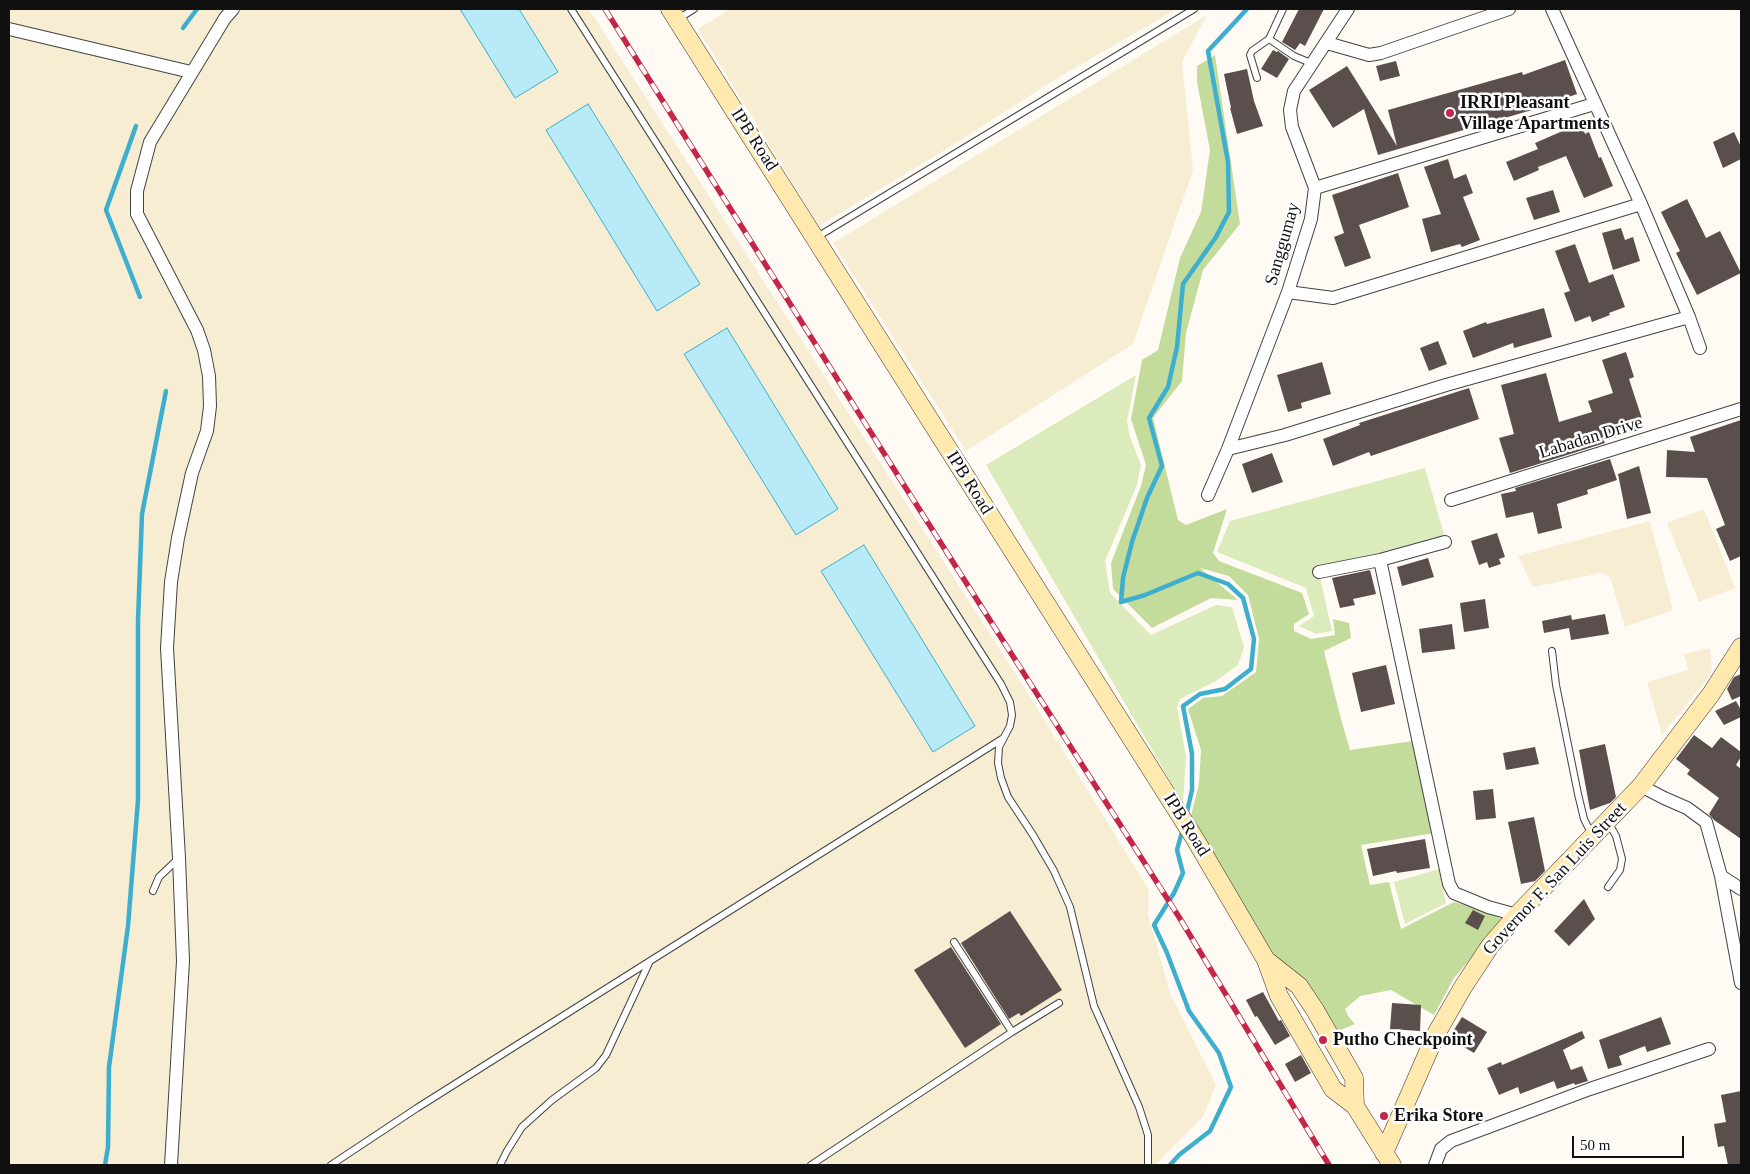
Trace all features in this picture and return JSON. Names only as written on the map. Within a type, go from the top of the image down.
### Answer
[{"type":"street","points":[[171,1165],[182,961],[179,858],[167,648],[171,582],[192,473],[207,431],[210,406],[209,376],[204,350],[196,330],[137,214],[137,192],[150,142],[225,18],[234,9]]},
{"type":"street","name":"Sanggumay","points":[[1208,495],[1228,449],[1288,292],[1311,220],[1315,188],[1292,127],[1290,110],[1294,91],[1348,9]]},
{"type":"street","points":[[1327,43],[1369,55],[1381,53],[1509,9]]},
{"type":"street","points":[[1552,9],[1640,204],[1689,317],[1700,348]]},
{"type":"street","name":"IPB Road","points":[[673,14],[1195,839],[1266,960],[1279,996],[1333,1089],[1355,1106],[1388,1159]]},
{"type":"street","points":[[9,29],[191,72]]},
{"type":"street","points":[[1315,188],[1594,104]]},
{"type":"street","points":[[1288,292],[1332,298],[1640,204]]},
{"type":"street","points":[[1228,449],[1285,435],[1446,384],[1689,317]]},
{"type":"street","name":"Labadan Drive","points":[[1452,500],[1741,410]]},
{"type":"street","points":[[1319,572],[1380,560],[1445,542]]},
{"type":"street","points":[[1380,560],[1449,884],[1454,893],[1488,907],[1517,915]]},
{"type":"street","name":"Governor F. San Luis Street","points":[[1388,1159],[1426,1056],[1463,987],[1490,946],[1517,915],[1641,786],[1711,694],[1741,647]]},
{"type":"street","points":[[1641,786],[1687,808],[1706,822],[1721,876],[1741,983]]},
{"type":"street","points":[[1721,876],[1741,889]]},
{"type":"street","name":"IPB Road","points":[[1266,960],[1299,986],[1315,1010],[1354,1078],[1355,1106]]},
{"type":"street","points":[[1435,1165],[1441,1149],[1451,1141],[1590,1088],[1709,1049]]},
{"type":"lane","points":[[571,9],[1001,684],[1010,702],[1012,716],[1010,726],[999,748],[998,763],[1001,778],[1008,797],[1054,871],[1070,907],[1094,1006],[1139,1107],[1148,1135],[1148,1165]]},
{"type":"lane","points":[[673,14],[694,9]]},
{"type":"lane","points":[[816,238],[1194,9]]},
{"type":"lane","points":[[1257,78],[1250,55],[1252,51],[1269,39],[1283,9]]},
{"type":"lane","points":[[1269,39],[1294,56],[1313,64]]},
{"type":"lane","points":[[1552,651],[1556,685],[1578,794],[1584,818],[1593,836]]},
{"type":"lane","points":[[331,1165],[417,1108],[1003,738]]},
{"type":"lane","points":[[1608,820],[1616,836],[1622,859],[1620,870],[1608,887]]},
{"type":"lane","points":[[153,891],[159,876],[179,858]]},
{"type":"lane","points":[[954,942],[1012,1032]]},
{"type":"lane","points":[[500,1165],[522,1127],[552,1100],[596,1068],[606,1055],[649,962]]},
{"type":"lane","points":[[811,1165],[1059,1003]]},
{"type":"shaded area","points":[[9,9],[589,9],[1024,687],[1149,890],[1148,915],[1171,995],[1216,1085],[1203,1117],[1155,1165],[9,1165]]},
{"type":"shaded area","points":[[730,9],[1177,9],[1061,76],[940,153],[819,226],[698,29]]},
{"type":"shaded area","points":[[1207,15],[1182,62],[1193,170],[1133,344],[966,451],[833,243]]},
{"type":"shaded area","points":[[1704,509],[1735,588],[1699,602],[1667,523]]},
{"type":"shaded area","points":[[1650,521],[1673,610],[1625,627],[1610,577],[1601,573],[1533,587],[1518,556]]},
{"type":"shaded area","points":[[1710,648],[1712,670],[1705,682],[1662,735],[1647,682],[1688,670],[1684,654]]},
{"type":"green space","points":[[1215,55],[1240,224],[1203,270],[1186,333],[1182,381],[1153,418],[1178,520],[1186,525],[1227,509],[1213,553],[1219,561],[1302,593],[1309,614],[1294,624],[1294,631],[1311,639],[1335,635],[1333,619],[1349,623],[1351,638],[1324,651],[1350,750],[1413,741],[1435,833],[1361,845],[1370,885],[1389,882],[1401,929],[1454,902],[1479,909],[1504,920],[1454,978],[1434,1015],[1391,990],[1360,996],[1345,1009],[1355,1024],[1336,1032],[1269,954],[1189,823],[1199,784],[1201,750],[1188,709],[1203,698],[1222,696],[1256,672],[1259,639],[1248,595],[1229,576],[1200,568],[1238,600],[1211,598],[1152,628],[1113,589],[1111,563],[1141,486],[1146,465],[1131,419],[1142,360],[1158,350],[1180,258],[1201,212],[1210,150],[1197,82],[1197,66]]},
{"type":"green space","points":[[1136,375],[1127,421],[1130,437],[1141,465],[1137,485],[1105,561],[1110,593],[1151,635],[1216,605],[1232,607],[1244,647],[1238,665],[1216,681],[1180,699],[1177,707],[1186,756],[1183,803],[986,465]]},
{"type":"green space","points":[[1425,468],[1445,538],[1318,568],[1332,631],[1316,634],[1299,626],[1314,616],[1306,588],[1217,552],[1230,521]]},
{"type":"green space","points":[[1439,869],[1446,903],[1405,924],[1394,882]]},
{"type":"water","points":[[460,9],[519,9],[558,72],[515,98]]},
{"type":"water","points":[[588,104],[700,284],[657,311],[546,130]]},
{"type":"water","points":[[727,328],[838,509],[796,535],[684,354]]},
{"type":"water","points":[[864,545],[975,726],[933,752],[821,571]]},
{"type":"building","points":[[1299,9],[1324,9],[1305,46],[1300,43],[1295,50],[1282,42]]},
{"type":"building","points":[[1273,50],[1278,51],[1289,59],[1277,78],[1261,69]]},
{"type":"building","name":"IRRI Pleasant Village Apartments","points":[[1565,60],[1577,94],[1532,110],[1378,155],[1364,109],[1333,128],[1309,90],[1347,66],[1397,146],[1388,110],[1522,72],[1523,75]]},
{"type":"building","points":[[1396,61],[1400,76],[1380,81],[1376,66]]},
{"type":"building","points":[[1247,69],[1254,101],[1263,126],[1237,134],[1224,74]]},
{"type":"building","points":[[1581,123],[1585,134],[1589,132],[1613,186],[1584,198],[1566,156],[1538,167],[1539,170],[1514,181],[1506,162],[1538,149],[1535,143]]},
{"type":"building","points":[[1734,132],[1741,147],[1741,159],[1723,168],[1713,142]]},
{"type":"building","points":[[1448,159],[1454,179],[1466,174],[1473,193],[1463,197],[1480,240],[1462,247],[1460,244],[1431,252],[1422,219],[1441,214],[1424,167]]},
{"type":"building","points":[[1398,173],[1409,207],[1359,225],[1371,258],[1345,267],[1334,237],[1344,233],[1332,195]]},
{"type":"building","points":[[1553,190],[1560,212],[1534,220],[1526,198]]},
{"type":"building","points":[[1687,199],[1706,238],[1720,231],[1741,273],[1697,295],[1676,253],[1680,251],[1661,212]]},
{"type":"building","points":[[1621,228],[1625,240],[1633,237],[1640,261],[1613,270],[1602,233]]},
{"type":"building","points":[[1575,244],[1589,283],[1613,274],[1625,307],[1592,322],[1590,316],[1575,322],[1564,293],[1570,291],[1555,251]]},
{"type":"building","points":[[1544,308],[1552,337],[1514,348],[1513,343],[1473,358],[1463,331],[1486,322],[1487,324]]},
{"type":"building","points":[[1438,341],[1447,364],[1429,371],[1420,348]]},
{"type":"building","points":[[1626,352],[1634,377],[1629,379],[1645,428],[1604,441],[1605,443],[1510,473],[1499,438],[1514,434],[1501,385],[1546,373],[1559,422],[1592,412],[1588,401],[1613,393],[1602,360]]},
{"type":"building","points":[[1322,362],[1331,394],[1301,403],[1302,408],[1288,412],[1277,375]]},
{"type":"building","points":[[1469,388],[1479,419],[1371,456],[1369,452],[1333,466],[1323,439],[1360,425],[1359,423]]},
{"type":"building","points":[[1741,420],[1741,556],[1730,561],[1716,529],[1725,525],[1707,478],[1666,477],[1667,450],[1695,452],[1690,437]]},
{"type":"building","points":[[1272,453],[1283,482],[1252,493],[1242,464]]},
{"type":"building","points":[[1610,459],[1617,480],[1587,490],[1588,494],[1557,504],[1562,528],[1538,534],[1533,512],[1506,518],[1501,494],[1516,491],[1515,488]]},
{"type":"building","points":[[1639,466],[1651,513],[1627,519],[1618,474]]},
{"type":"building","points":[[1497,533],[1505,557],[1499,559],[1501,564],[1489,568],[1487,562],[1479,565],[1471,541]]},
{"type":"building","points":[[1428,558],[1434,577],[1402,586],[1397,567]]},
{"type":"building","points":[[1370,570],[1376,594],[1353,599],[1355,605],[1340,608],[1332,578]]},
{"type":"building","points":[[1485,599],[1489,628],[1464,632],[1460,603]]},
{"type":"building","points":[[1605,614],[1609,634],[1571,640],[1569,628],[1544,633],[1542,621],[1571,615],[1572,620]]},
{"type":"building","points":[[1452,624],[1455,649],[1422,653],[1419,629]]},
{"type":"building","points":[[1386,665],[1395,704],[1361,712],[1352,673]]},
{"type":"building","points":[[1741,674],[1741,696],[1732,700],[1727,689],[1734,677]]},
{"type":"building","points":[[1736,701],[1741,710],[1741,717],[1724,725],[1715,711]]},
{"type":"building","points":[[1694,735],[1712,748],[1721,737],[1741,752],[1741,757],[1736,765],[1741,769],[1741,839],[1714,820],[1709,814],[1719,798],[1687,774],[1690,770],[1676,759]]},
{"type":"building","points":[[1605,744],[1616,797],[1610,803],[1590,810],[1579,750]]},
{"type":"building","points":[[1535,747],[1539,764],[1506,770],[1503,753]]},
{"type":"building","points":[[1493,789],[1496,818],[1476,820],[1473,791]]},
{"type":"building","points":[[1534,817],[1545,871],[1535,881],[1521,884],[1508,822]]},
{"type":"building","points":[[1425,839],[1430,868],[1397,873],[1396,871],[1373,876],[1367,849]]},
{"type":"building","points":[[1584,899],[1595,919],[1569,946],[1554,931]]},
{"type":"building","points":[[1473,910],[1485,916],[1478,930],[1465,923]]},
{"type":"building","points":[[1010,911],[1062,990],[1021,1016],[1019,1013],[1009,1019],[961,943]]},
{"type":"building","points":[[951,947],[1001,1024],[965,1048],[914,970]]},
{"type":"building","points":[[1263,992],[1279,1021],[1281,1020],[1290,1036],[1275,1045],[1257,1016],[1255,1017],[1246,1000]]},
{"type":"building","points":[[1392,1003],[1421,1005],[1420,1031],[1390,1029]]},
{"type":"building","points":[[1462,1017],[1487,1032],[1474,1053],[1449,1038]]},
{"type":"building","points":[[1661,1017],[1671,1044],[1647,1052],[1645,1046],[1619,1056],[1622,1065],[1608,1069],[1599,1040]]},
{"type":"building","points":[[1582,1031],[1585,1038],[1563,1050],[1571,1070],[1582,1066],[1588,1081],[1575,1085],[1574,1083],[1557,1089],[1554,1081],[1520,1094],[1518,1087],[1499,1095],[1487,1068],[1501,1062],[1502,1065]]},
{"type":"building","points":[[1301,1055],[1311,1073],[1295,1082],[1285,1064]]},
{"type":"building","points":[[1741,1091],[1741,1165],[1728,1165],[1724,1146],[1718,1147],[1714,1124],[1726,1122],[1721,1095]]},
{"type":"waterway","points":[[183,28],[197,9]]},
{"type":"waterway","points":[[1186,816],[1192,790],[1192,754],[1183,706],[1200,694],[1225,689],[1251,669],[1254,639],[1243,598],[1228,584],[1198,573],[1145,595],[1121,602],[1123,578],[1132,542],[1147,498],[1162,466],[1149,418],[1168,387],[1177,347],[1183,284],[1216,237],[1229,212],[1228,162],[1208,51],[1247,9]]},
{"type":"waterway","points":[[136,126],[106,210],[140,297]]},
{"type":"waterway","points":[[105,1165],[108,1147],[109,1067],[128,926],[138,800],[138,620],[142,514],[166,391]]},
{"type":"waterway","points":[[1170,1165],[1179,1155],[1210,1131],[1231,1087],[1219,1053],[1189,1011],[1154,925],[1174,893],[1183,873],[1177,850],[1183,828]]},
{"type":"railway","points":[[605,9],[902,482],[1179,917],[1329,1165]]},
{"type":"place","name":"IRRI Pleasant Village Apartments","points":[[1450,113]]},
{"type":"place","name":"Putho Checkpoint","points":[[1323,1040]]},
{"type":"place","name":"Erika Store","points":[[1384,1116]]}]
